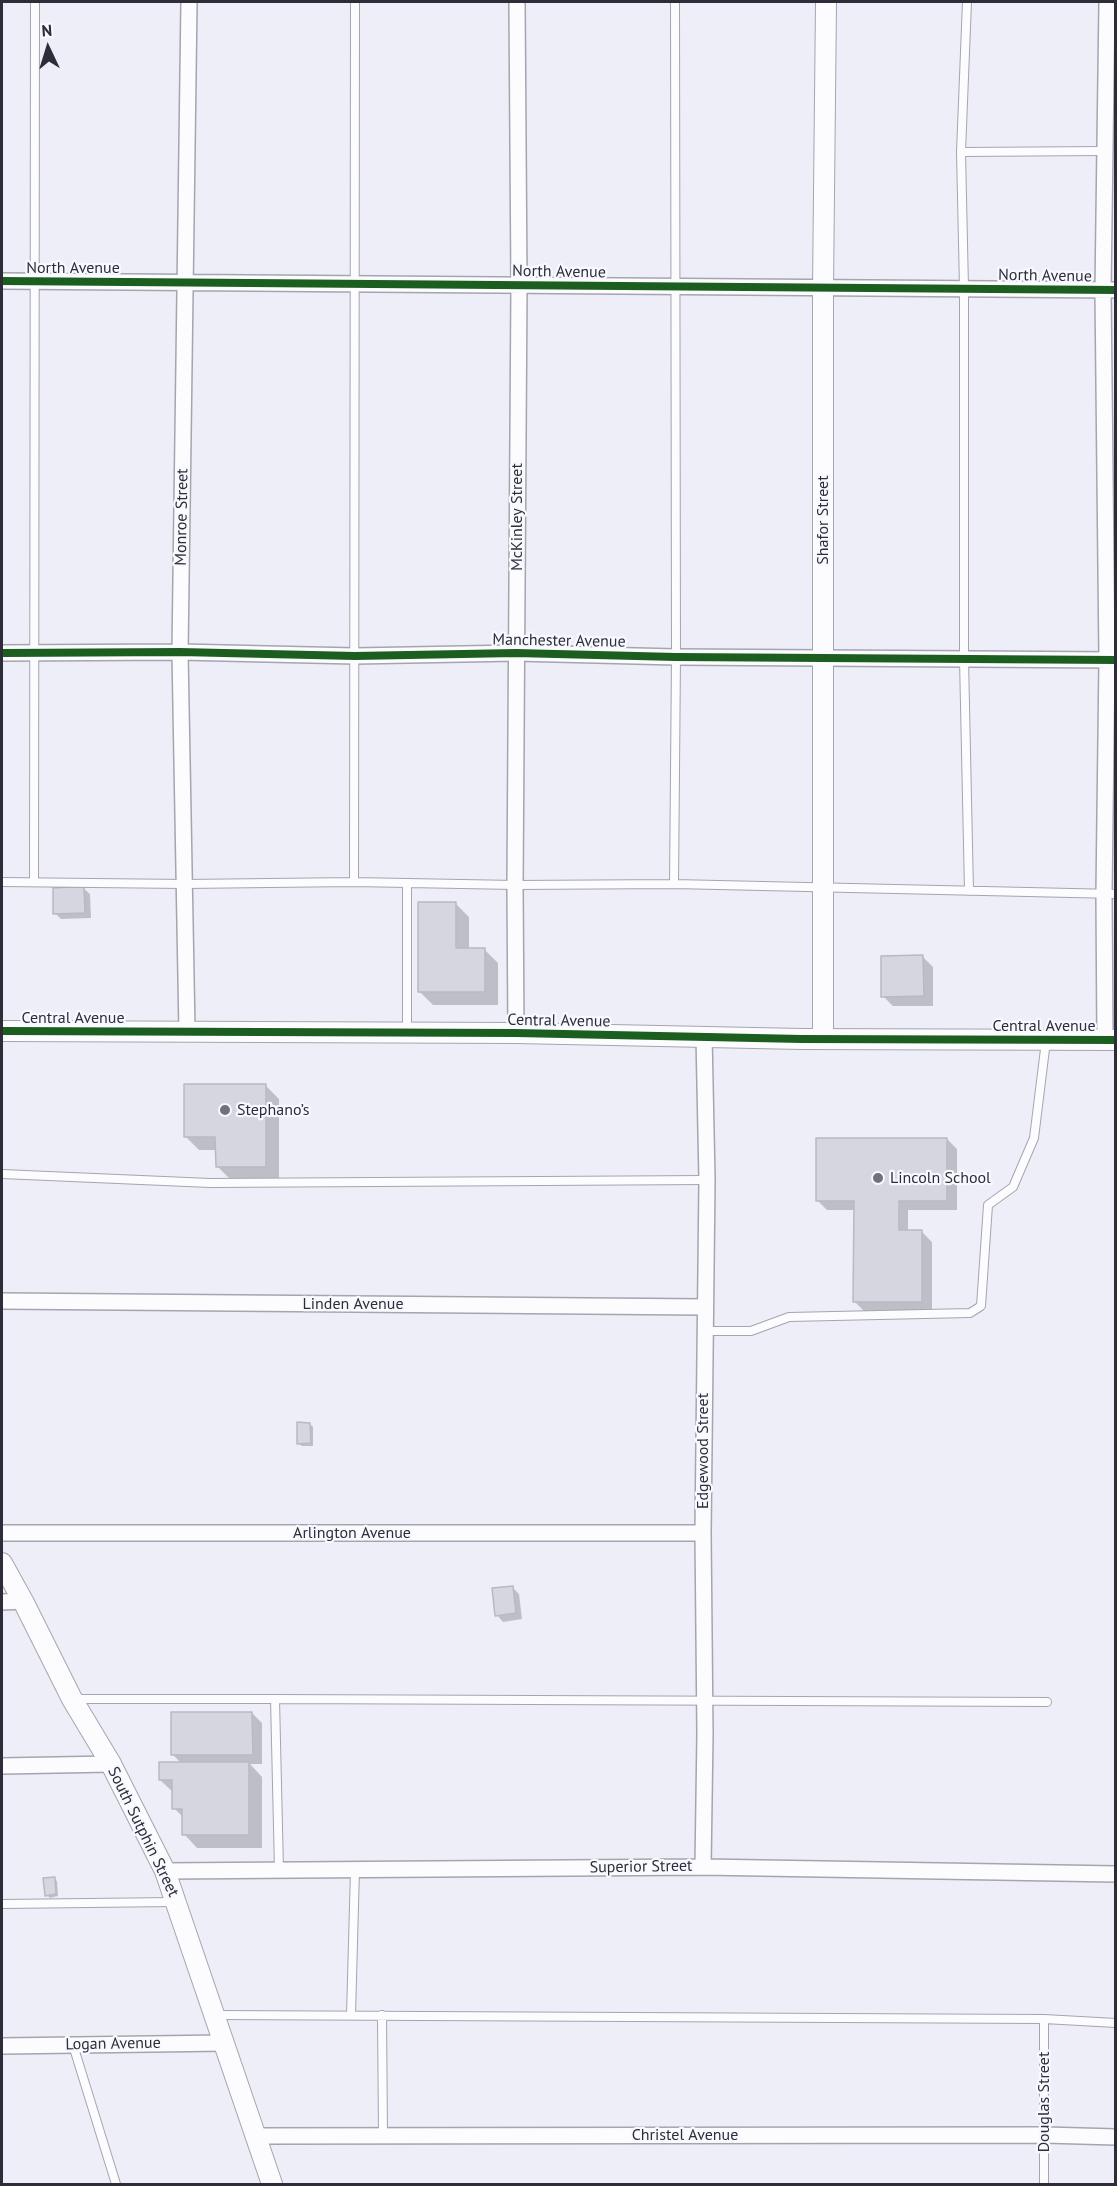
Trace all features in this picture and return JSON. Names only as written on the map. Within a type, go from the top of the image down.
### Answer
[{"type":"street","name":"Monroe Street","points":[[187,1032],[180,652],[189,2]]},
{"type":"street","name":"McKinley Street","points":[[516,1033],[519,285],[517,2]]},
{"type":"street","name":"Shafor Street","points":[[823,1039],[823,289],[826,2]]},
{"type":"street","points":[[1107,2],[1105,151],[1109,290],[1110,1040]]},
{"type":"street","name":"North Avenue","points":[[2,281],[353,286],[519,285],[1109,290]]},
{"type":"street","name":"Manchester Avenue","points":[[2,653],[180,652],[355,656],[516,653],[676,657],[1111,660]]},
{"type":"street","name":"Central Avenue","points":[[2,1031],[516,1033],[823,1039],[1110,1040]]},
{"type":"street","name":"Edgewood Street","points":[[703,1867],[704,1307],[707,1180],[704,1036]]},
{"type":"street","name":"Linden Avenue","points":[[2,1301],[704,1307]]},
{"type":"street","name":"Arlington Avenue","points":[[2,1533],[703,1533]]},
{"type":"street","name":"South Sutphin Street","points":[[2,1563],[72,1699],[111,1764],[165,1871],[272,2184]]},
{"type":"street","points":[[2,1602],[23,1600]]},
{"type":"street","points":[[2,1766],[111,1764]]},
{"type":"street","name":"Superior Street","points":[[165,1871],[703,1867],[1116,1875]]},
{"type":"street","name":"Logan Avenue","points":[[2,2046],[225,2043]]},
{"type":"street","name":"Christel Avenue","points":[[255,2136],[1045,2135],[1116,2137]]},
{"type":"lane","points":[[34,882],[35,2]]},
{"type":"lane","points":[[354,882],[355,2]]},
{"type":"lane","points":[[674,884],[675,2]]},
{"type":"lane","points":[[967,2],[961,152],[964,288],[964,659],[969,891]]},
{"type":"lane","points":[[961,152],[1105,151]]},
{"type":"lane","points":[[2,882],[674,884],[1110,894]]},
{"type":"lane","points":[[407,883],[407,1033]]},
{"type":"lane","points":[[704,1331],[751,1332],[789,1317],[970,1313],[981,1306],[988,1204],[1013,1187],[1034,1138],[1047,1040]]},
{"type":"lane","points":[[2,1174],[210,1183],[707,1180]]},
{"type":"lane","points":[[72,1699],[1047,1702]]},
{"type":"lane","points":[[275,1699],[279,1870]]},
{"type":"lane","points":[[351,2015],[355,1870]]},
{"type":"lane","points":[[2,1904],[177,1902]]},
{"type":"lane","points":[[215,2014],[1044,2019],[1116,2023]]},
{"type":"lane","points":[[382,2015],[383,2135]]},
{"type":"lane","name":"Douglas Street","points":[[1044,2019],[1044,2184]]},
{"type":"lane","points":[[74,2045],[116,2184]]},
{"type":"building","points":[[84,886],[85,913],[53,914],[53,888]]},
{"type":"building","points":[[418,902],[456,902],[456,948],[485,948],[485,992],[418,992]]},
{"type":"building","points":[[923,955],[924,996],[881,997],[881,956]]},
{"type":"building","name":"Stephano’s","points":[[184,1084],[266,1084],[266,1167],[216,1167],[215,1137],[184,1137]]},
{"type":"building","points":[[816,1138],[947,1138],[947,1201],[899,1201],[899,1230],[922,1230],[922,1302],[853,1302],[854,1201],[816,1201]]},
{"type":"building","points":[[297,1422],[310,1423],[311,1443],[297,1444]]},
{"type":"building","points":[[513,1586],[516,1613],[495,1616],[492,1588]]},
{"type":"building","points":[[171,1712],[252,1712],[253,1755],[171,1755]]},
{"type":"building","points":[[159,1762],[249,1762],[249,1835],[182,1835],[182,1809],[172,1809],[172,1780],[159,1780]]},
{"type":"building","points":[[55,1877],[56,1894],[45,1896],[43,1878]]},
{"type":"cycle path","points":[[2,281],[1116,290]]},
{"type":"cycle path","points":[[2,653],[180,652],[355,656],[516,653],[676,657],[1116,660]]},
{"type":"cycle path","points":[[2,1031],[516,1033],[802,1039],[1116,1040]]},
{"type":"place","name":"Stephano’s","points":[[225,1110]]},
{"type":"place","name":"Lincoln School","points":[[878,1178]]}]
